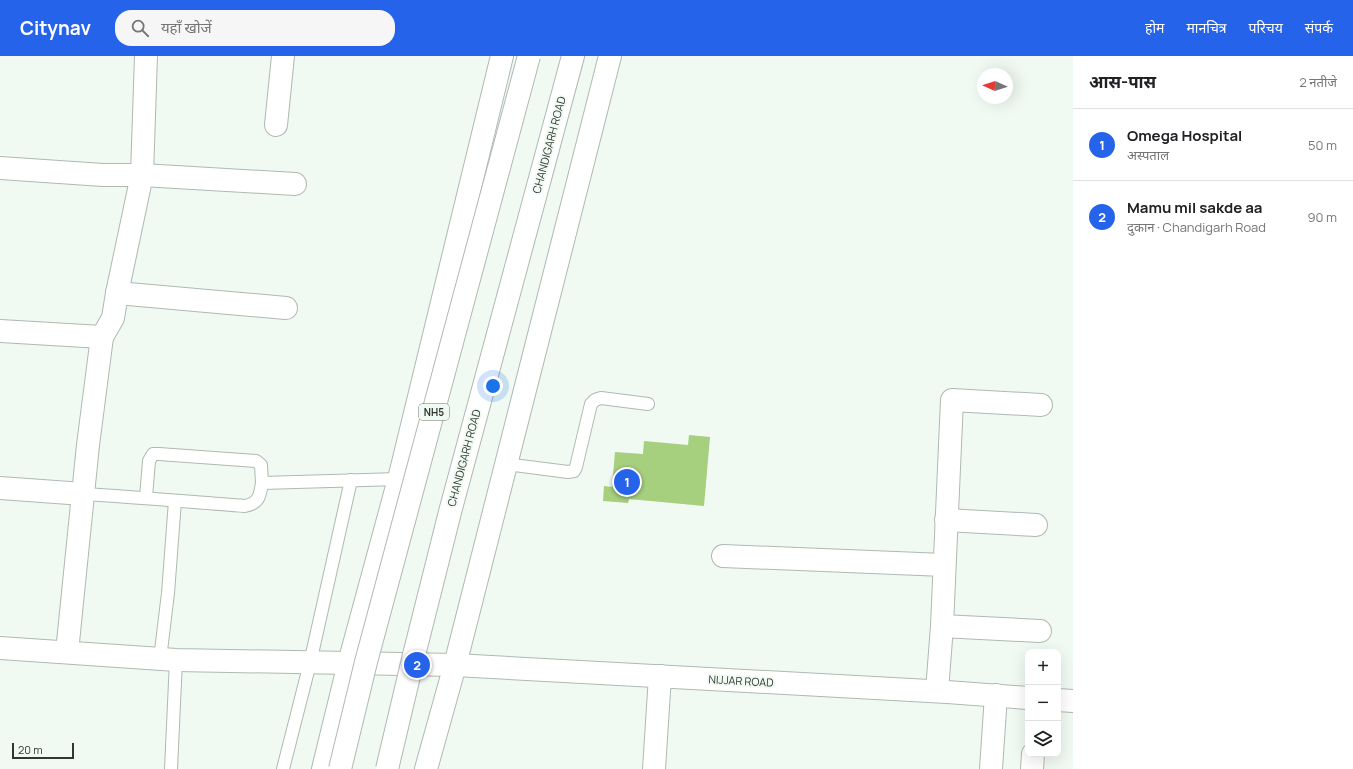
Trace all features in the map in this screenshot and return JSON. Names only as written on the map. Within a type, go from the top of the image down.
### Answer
[{"type":"main road","points":[[67,652],[82,494],[102,337],[113,318],[142,175],[146,56]]},
{"type":"main road","points":[[276,125],[283,56]]},
{"type":"main road","points":[[322,769],[398,479],[502,56]]},
{"type":"main road","name":"NH5","points":[[340,769],[368,655],[529,56]]},
{"type":"main road","name":"CHANDIGARH ROAD","points":[[387,769],[450,512],[573,56]]},
{"type":"main road","points":[[426,769],[455,665],[610,56]]},
{"type":"main road","points":[[0,168],[103,175],[142,175],[295,184]]},
{"type":"main road","points":[[117,293],[286,308]]},
{"type":"main road","points":[[0,331],[102,337]]},
{"type":"main road","points":[[937,691],[942,626],[952,400],[1041,405]]},
{"type":"main road","points":[[0,488],[82,494]]},
{"type":"main road","points":[[946,520],[1036,525]]},
{"type":"main road","points":[[723,556],[944,565]]},
{"type":"main road","points":[[942,626],[1040,631]]},
{"type":"main road","name":"NIJJAR ROAD","points":[[0,648],[168,660],[455,665],[937,691],[1025,698]]},
{"type":"main road","points":[[654,769],[660,676]]},
{"type":"main road","points":[[991,769],[996,695]]},
{"type":"main road","points":[[1061,700],[1073,701]]},
{"type":"main road","points":[[1032,769],[1033,757]]},
{"type":"lane","points":[[506,464],[568,472],[574,471],[591,404],[595,400],[601,398],[648,404]]},
{"type":"lane","points":[[82,494],[146,497],[175,501],[245,506],[252,505],[259,498],[262,483],[261,465],[256,461],[153,454],[149,461],[146,497]]},
{"type":"lane","points":[[262,483],[398,479]]},
{"type":"lane","points":[[282,769],[310,663],[351,480]]},
{"type":"lane","points":[[171,769],[168,593],[175,501]]},
{"type":"building","points":[[689,435],[710,437],[704,506],[629,499],[628,503],[603,501],[604,486],[612,487],[615,452],[643,454],[644,441],[688,445]]},
{"type":"place","name":"Omega Hospital","points":[[627,482]]},
{"type":"place","name":"Mamu mil sakde aa","points":[[417,665]]}]
